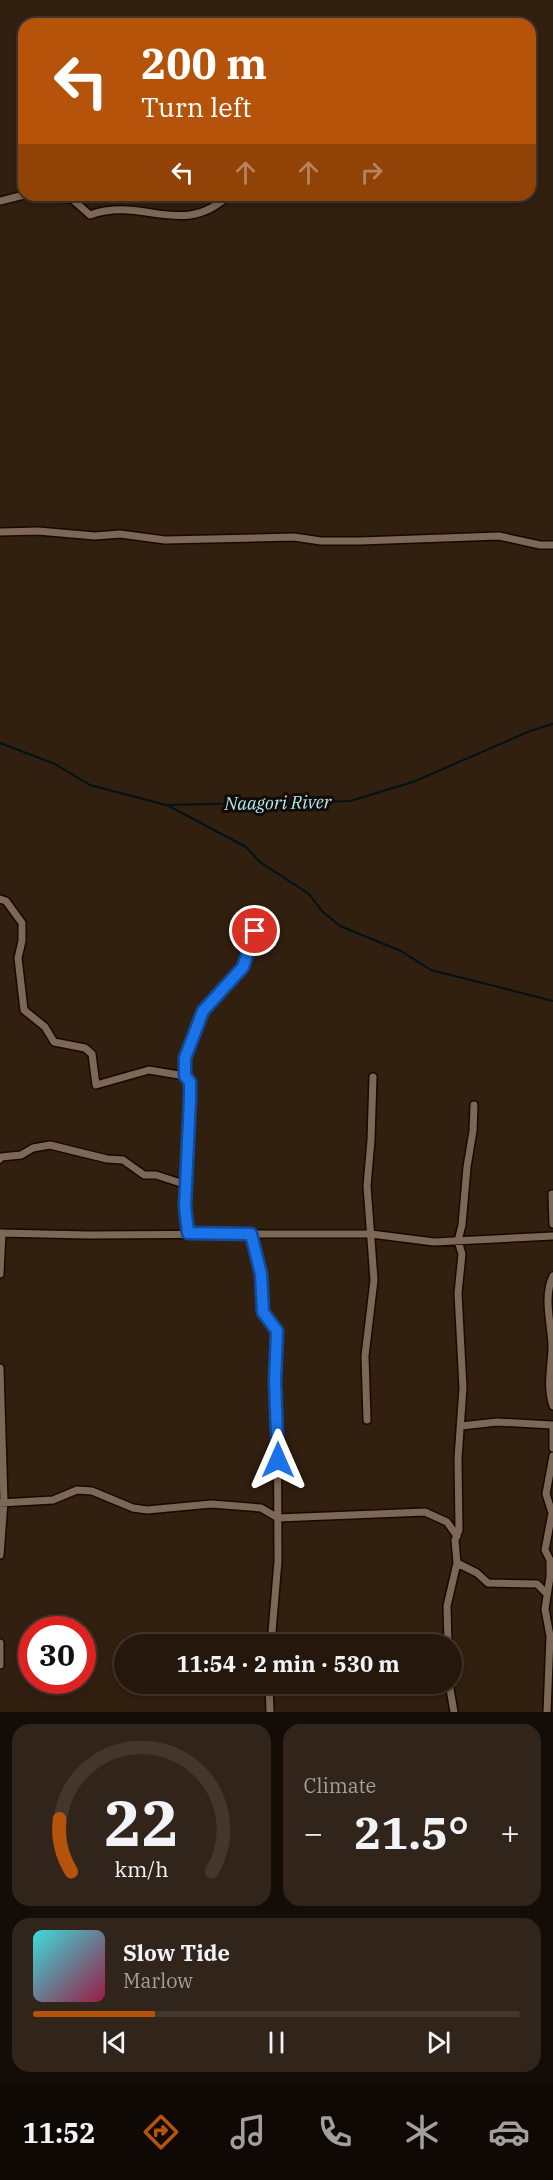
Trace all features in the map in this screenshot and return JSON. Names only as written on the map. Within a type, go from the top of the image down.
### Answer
[{"type":"street","points":[[0,201],[18,197]]},
{"type":"street","points":[[74,201],[90,215],[117,208],[176,216],[208,212],[222,201]]},
{"type":"street","points":[[0,532],[39,531],[95,536],[120,534],[165,540],[242,540],[274,537],[360,540],[499,536],[540,545],[553,545]]},
{"type":"street","points":[[0,899],[6,901],[21,923],[22,940],[18,958],[24,1010],[45,1027],[54,1042],[85,1048],[92,1054],[96,1085],[149,1070],[185,1076]]},
{"type":"street","points":[[188,1233],[190,1082],[185,1076],[185,1058],[203,1011],[243,967],[255,931]]},
{"type":"street","points":[[367,1420],[365,1356],[374,1280],[367,1185],[373,1077]]},
{"type":"street","points":[[448,1634],[447,1606],[457,1563],[463,1360],[458,1293],[462,1254],[458,1241],[462,1225],[474,1105]]},
{"type":"street","points":[[0,1159],[21,1155],[33,1148],[50,1144],[106,1159],[123,1160],[144,1175],[156,1175],[187,1185]]},
{"type":"street","points":[[552,1194],[553,1224]]},
{"type":"street","points":[[0,1274],[1,1233],[371,1234],[434,1242],[464,1239],[511,1240],[538,1235],[553,1236]]},
{"type":"street","points":[[251,1234],[261,1274],[263,1312],[277,1331],[278,1561],[272,1634]]},
{"type":"street","points":[[553,1276],[548,1298],[552,1345],[549,1390],[553,1406]]},
{"type":"street","points":[[0,1368],[2,1502],[0,1555]]},
{"type":"street","points":[[461,1426],[497,1422],[553,1425],[553,1448]]},
{"type":"street","points":[[547,1712],[550,1636],[545,1609],[546,1593],[551,1576],[550,1560],[545,1550],[552,1513],[546,1494],[553,1456]]},
{"type":"street","points":[[2,1502],[53,1500],[77,1490],[92,1491],[133,1508],[147,1510],[212,1503],[261,1508],[278,1518],[425,1512],[447,1522],[457,1536]]},
{"type":"street","points":[[457,1563],[477,1573],[488,1583],[537,1584],[546,1593]]},
{"type":"street","points":[[0,1643],[0,1665]]},
{"type":"street","points":[[269,1694],[270,1712]]},
{"type":"street","points":[[451,1694],[454,1712]]},
{"type":"waterway","name":"Naagori River","points":[[0,743],[55,764],[90,785],[166,805],[350,801],[413,782],[530,731],[553,724]]},
{"type":"waterway","points":[[167,805],[246,847],[260,862],[309,894],[322,911],[340,926],[401,951],[431,970],[553,1001]]},
{"type":"route","points":[[255,931],[243,967],[203,1011],[185,1058],[185,1076],[190,1082],[190,1116],[185,1206],[188,1233],[251,1234],[261,1274],[263,1312],[277,1331],[275,1382],[278,1460]]}]
